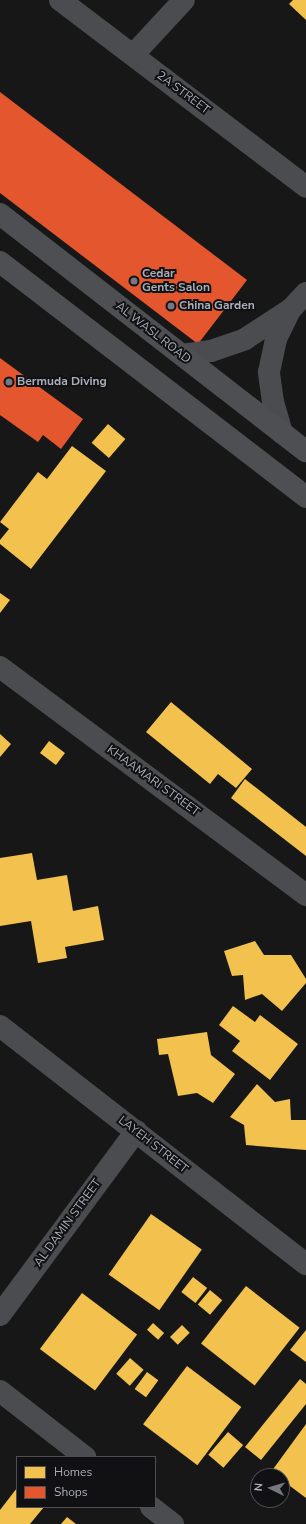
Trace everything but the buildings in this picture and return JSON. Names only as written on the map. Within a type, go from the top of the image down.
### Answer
[{"type":"main road","name":"AL WASL ROAD","points":[[0,214],[306,451]]},
{"type":"main road","points":[[0,262],[306,497]]},
{"type":"street","name":"2A STREET","points":[[60,0],[306,188]]},
{"type":"street","points":[[133,55],[184,0]]},
{"type":"street","points":[[182,356],[229,346],[250,336],[291,309],[306,293]]},
{"type":"street","points":[[282,433],[272,402],[269,372],[276,339],[291,309]]},
{"type":"street","name":"KHAAMARI STREET","points":[[0,667],[306,895]]},
{"type":"street","name":"LAYEH STREET","points":[[0,1026],[306,1264]]},
{"type":"street","name":"AL DAMIN STREET","points":[[0,1315],[136,1131]]},
{"type":"street","points":[[0,1391],[84,1456]]},
{"type":"street","points":[[152,1508],[173,1524]]},
{"type":"place","name":"Cedar Gents Salon","points":[[134,281]]},
{"type":"place","name":"China Garden","points":[[171,306]]},
{"type":"place","name":"Bermuda Diving","points":[[9,382]]}]
